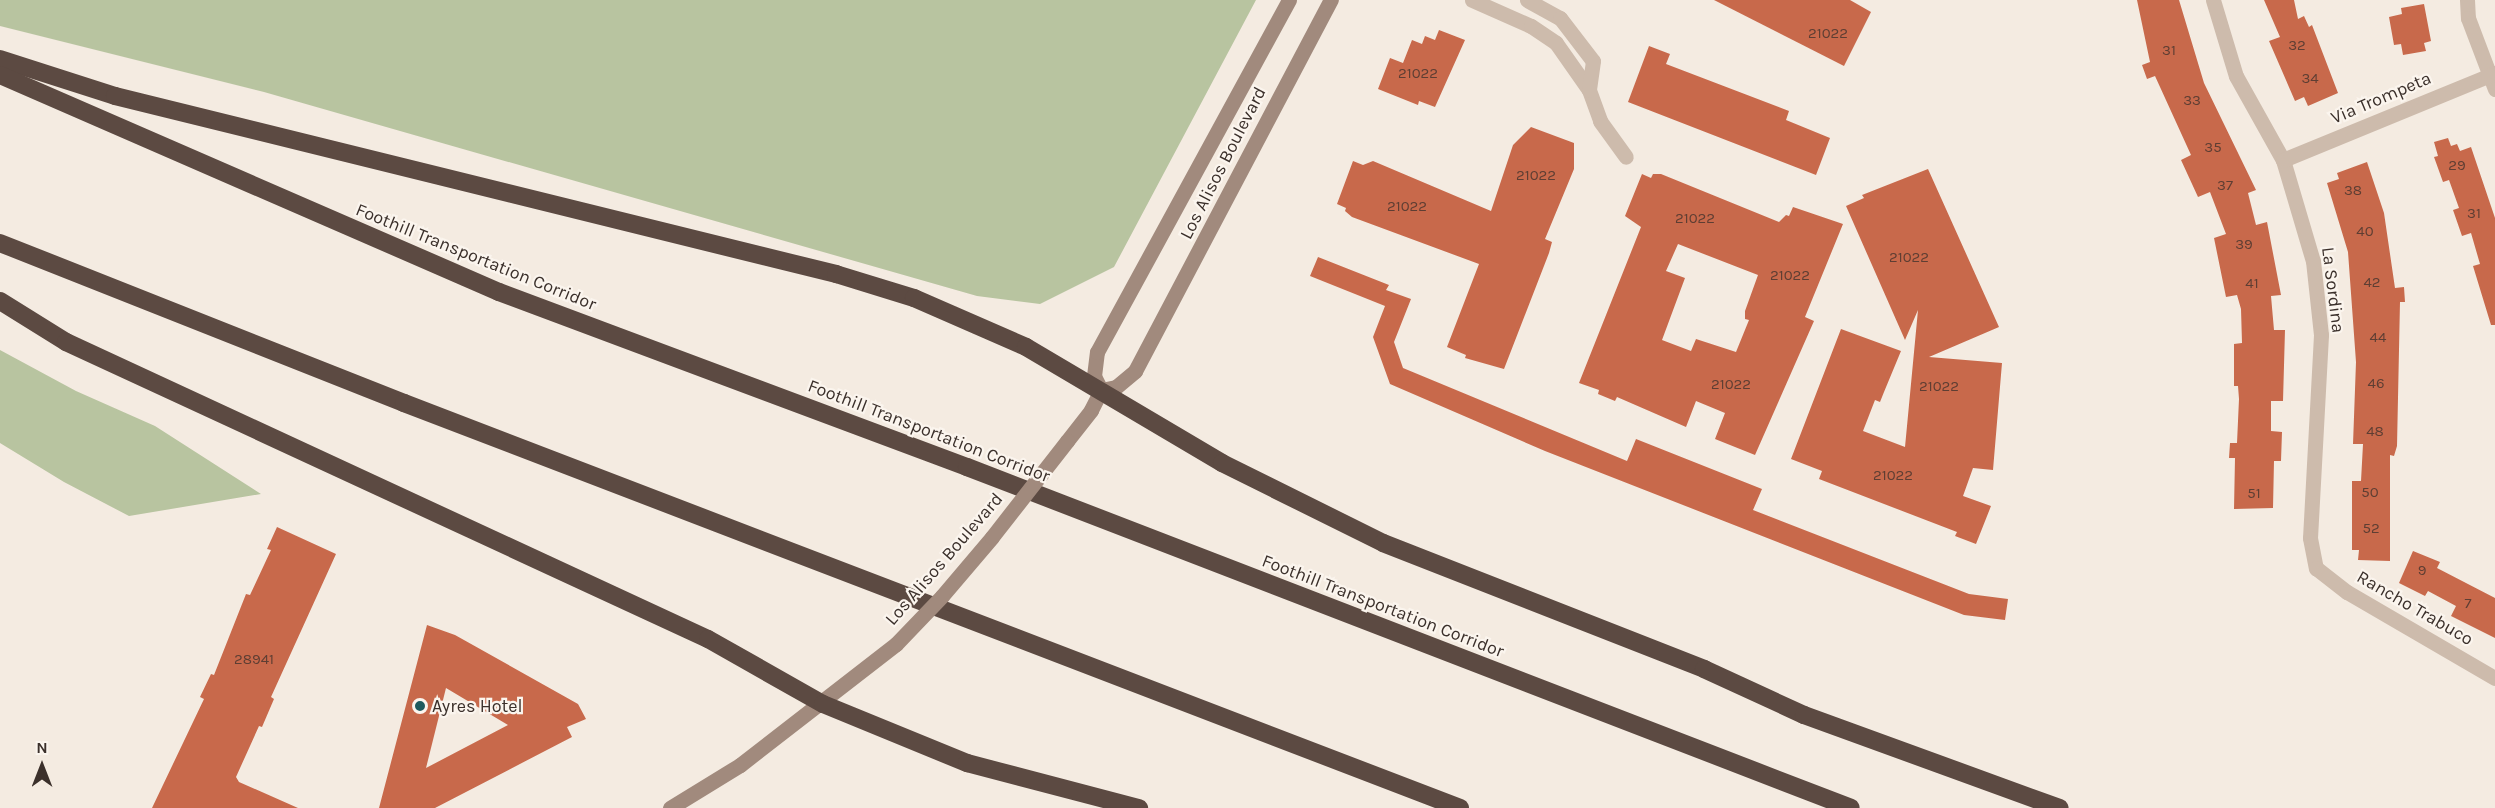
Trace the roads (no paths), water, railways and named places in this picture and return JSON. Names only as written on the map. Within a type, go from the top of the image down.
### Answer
[{"type":"highway","points":[[0,59],[115,96],[836,274],[934,306],[1026,347],[1222,463],[1383,543],[1704,669],[1804,715],[2061,808]]},
{"type":"highway","name":"Foothill Transportation Corridor","points":[[0,75],[499,292],[967,467],[1851,808]]},
{"type":"highway","points":[[0,243],[404,403],[1460,808]]},
{"type":"highway","points":[[0,301],[66,342],[708,639],[823,704],[967,763],[1139,808]]},
{"type":"main road","name":"Los Alisos Boulevard","points":[[1101,390],[1094,376],[1097,352],[1289,0]]},
{"type":"main road","name":"Los Alisos Boulevard","points":[[670,808],[740,765],[823,704],[896,644],[992,537],[1091,410],[1101,390],[1122,384],[1135,372],[1331,0]]},
{"type":"street","points":[[1472,0],[1531,26],[1556,43],[1589,90],[1600,121],[1626,157]]},
{"type":"street","points":[[1527,0],[1560,18],[1593,61],[1589,90]]},
{"type":"street","name":"La Sordina","points":[[2213,0],[2236,76],[2283,160],[2313,261],[2321,336],[2310,538],[2316,568]]},
{"type":"street","points":[[2467,0],[2468,18],[2492,73],[2495,89]]},
{"type":"street","name":"Via Trompeta","points":[[2283,160],[2492,73]]},
{"type":"street","name":"Rancho Trabuco","points":[[2316,568],[2347,592],[2495,678]]},
{"type":"place","name":"Ayres Hotel","points":[[420,706]]}]
